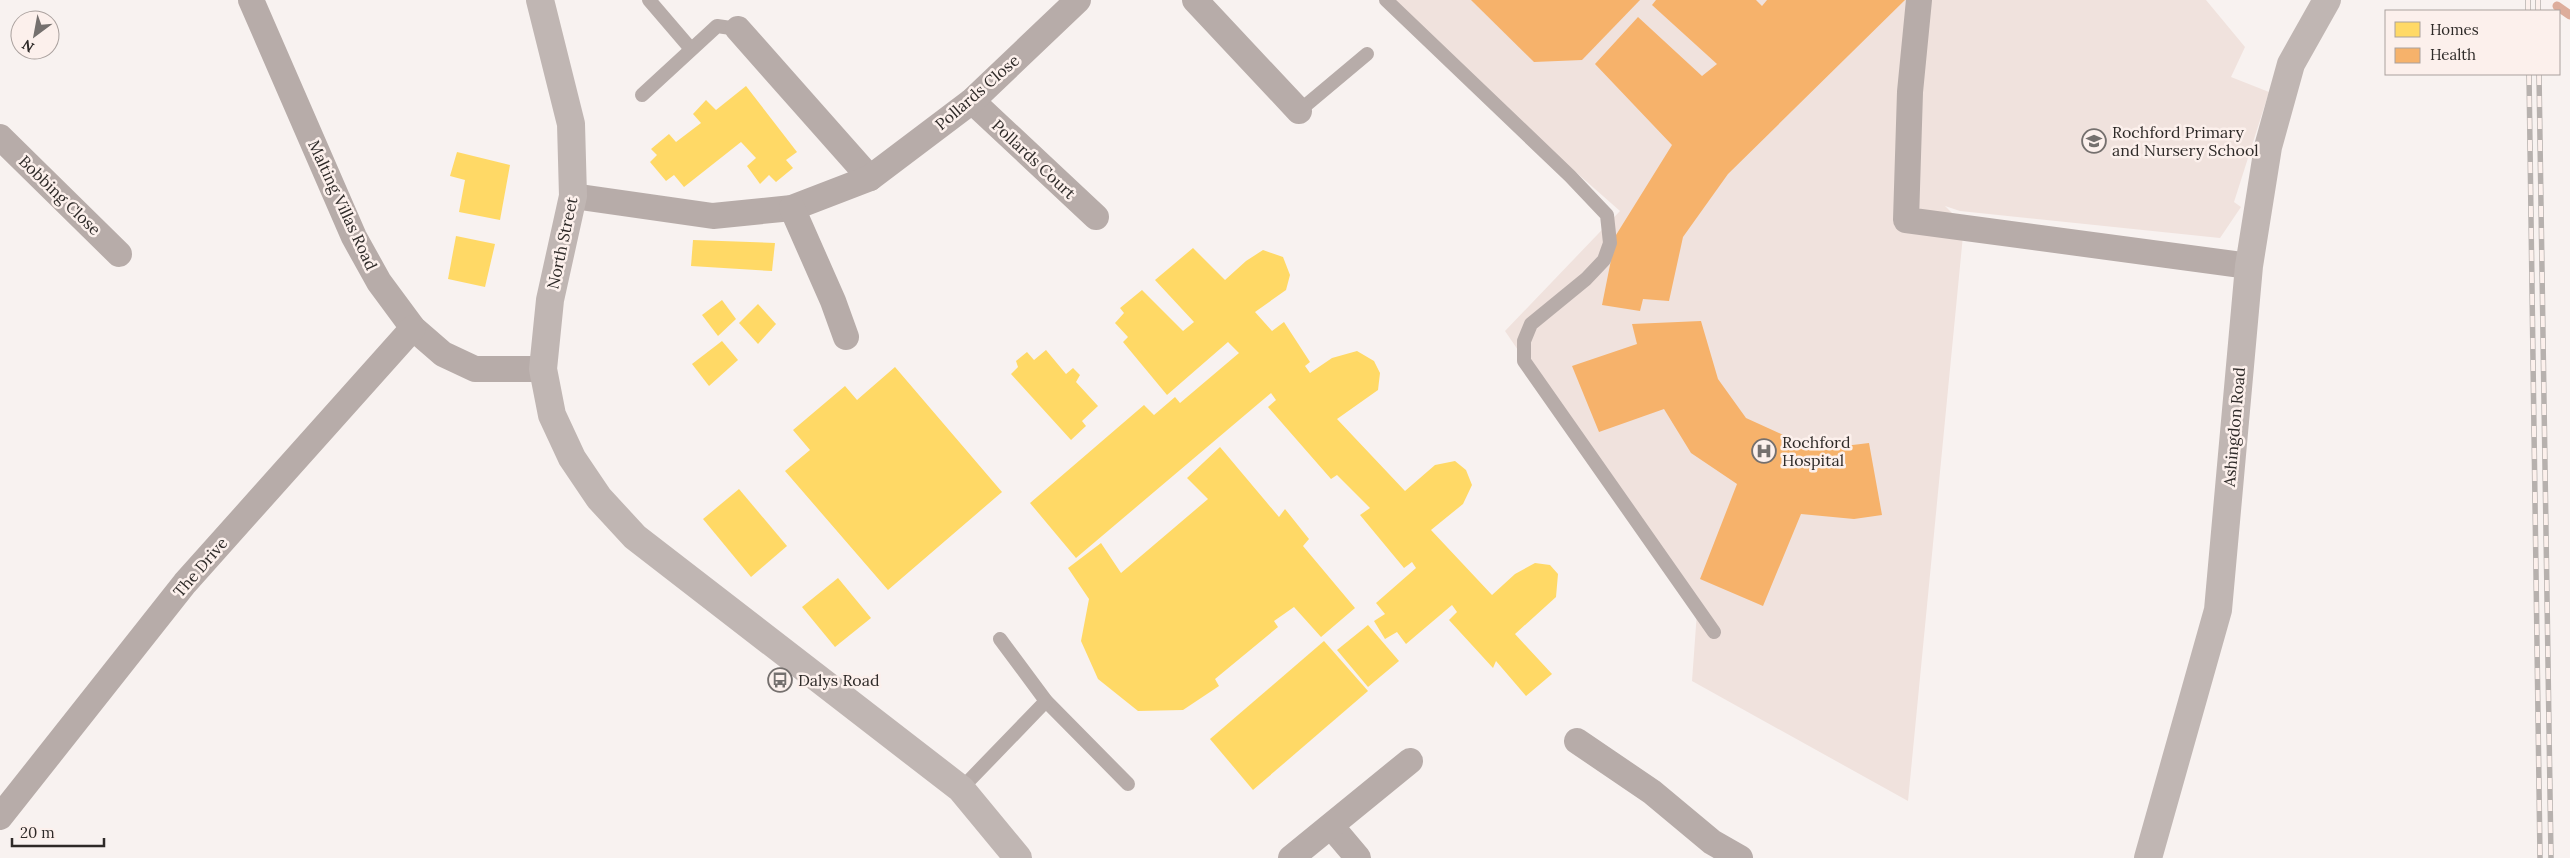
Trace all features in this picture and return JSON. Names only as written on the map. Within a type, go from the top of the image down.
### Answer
[{"type":"street","name":"Malting Villas Road","points":[[251,0],[354,237],[379,282],[413,328],[443,354],[475,369],[543,369]]},
{"type":"street","name":"North Street","points":[[540,0],[571,124],[573,196],[550,300],[543,369]]},
{"type":"street","name":"Pollards Close","points":[[573,196],[713,216],[792,208],[870,178],[972,101],[1078,0]]},
{"type":"street","points":[[1195,0],[1299,111]]},
{"type":"street","points":[[1919,0],[1910,92],[1906,220],[2249,266]]},
{"type":"street","name":"Ashingdon Road","points":[[2148,858],[2218,610],[2249,266],[2268,147],[2291,64],[2327,0]]},
{"type":"street","points":[[738,28],[870,178]]},
{"type":"street","name":"Pollards Court","points":[[972,101],[1096,217]]},
{"type":"street","name":"Bobbing Close","points":[[0,137],[119,254]]},
{"type":"street","points":[[792,208],[833,300],[846,337]]},
{"type":"street","name":"The Drive","points":[[0,817],[185,583],[413,328]]},
{"type":"street","points":[[543,369],[552,414],[572,458],[599,498],[635,537],[961,789],[1018,858]]},
{"type":"street","points":[[1577,741],[1652,792],[1706,850],[1740,858]]},
{"type":"street","points":[[1291,858],[1410,760]]},
{"type":"street","points":[[1331,826],[1358,858]]},
{"type":"lane","points":[[649,0],[691,49]]},
{"type":"lane","points":[[1386,0],[1570,176],[1607,215],[1610,243],[1604,260],[1586,279],[1531,324],[1524,341],[1524,361],[1714,632]]},
{"type":"lane","points":[[642,94],[718,26],[738,28]]},
{"type":"lane","points":[[1299,111],[1367,54]]},
{"type":"lane","points":[[1000,639],[1046,701],[1128,784]]},
{"type":"lane","points":[[961,789],[1046,701]]},
{"type":"shaded area","name":"Rochford Hospital","points":[[1380,0],[2206,0],[2245,47],[2231,77],[2269,92],[2234,202],[2241,207],[2220,238],[1960,211],[1945,206],[1964,225],[1908,801],[1692,681],[1697,612],[1505,331],[1620,211]]},
{"type":"building: Homes","points":[[746,86],[797,152],[786,160],[793,168],[776,182],[769,175],[760,184],[747,166],[756,158],[741,142],[684,187],[674,175],[666,181],[650,162],[657,155],[651,149],[669,134],[676,142],[701,123],[693,114],[706,100],[716,110]]},
{"type":"building: Homes","points":[[457,152],[510,165],[500,220],[459,212],[465,180],[450,176]]},
{"type":"building: Homes","points":[[456,236],[495,244],[485,287],[448,279]]},
{"type":"building: Homes","points":[[693,240],[775,243],[772,271],[691,266]]},
{"type":"building: Homes","points":[[1193,248],[1225,280],[1246,261],[1263,250],[1283,257],[1290,275],[1286,290],[1255,312],[1272,331],[1284,322],[1310,362],[1305,366],[1310,373],[1332,358],[1357,351],[1374,361],[1380,373],[1378,390],[1337,419],[1405,491],[1435,465],[1455,461],[1466,470],[1472,485],[1463,504],[1431,530],[1492,595],[1515,574],[1535,563],[1550,565],[1558,574],[1556,597],[1515,634],[1552,674],[1526,696],[1496,661],[1493,668],[1449,620],[1457,612],[1452,605],[1406,644],[1397,632],[1385,639],[1374,621],[1385,614],[1376,603],[1416,568],[1412,562],[1404,568],[1360,515],[1370,508],[1337,475],[1331,479],[1268,407],[1276,400],[1271,393],[1076,558],[1030,503],[1144,405],[1154,415],[1175,397],[1180,403],[1239,353],[1228,342],[1167,395],[1123,342],[1128,337],[1115,323],[1124,313],[1120,308],[1142,290],[1183,331],[1194,322],[1155,280]]},
{"type":"building: Homes","points":[[722,300],[736,319],[718,336],[702,315]]},
{"type":"building: Homes","points":[[758,304],[776,324],[758,344],[739,323]]},
{"type":"building: Homes","points":[[722,341],[738,360],[709,386],[692,364]]},
{"type":"building: Homes","points":[[1046,350],[1066,374],[1073,368],[1080,375],[1076,382],[1098,406],[1082,421],[1086,426],[1071,440],[1011,374],[1018,367],[1016,361],[1027,352],[1034,360]]},
{"type":"building: Homes","points":[[895,367],[1002,492],[888,590],[785,471],[810,450],[793,430],[845,386],[857,400]]},
{"type":"building: Homes","points":[[1220,447],[1279,517],[1285,509],[1309,539],[1303,546],[1355,608],[1321,637],[1294,607],[1274,621],[1278,627],[1215,679],[1219,686],[1183,710],[1138,711],[1098,679],[1081,641],[1089,599],[1068,568],[1101,543],[1121,573],[1208,499],[1187,478]]},
{"type":"building: Homes","points":[[739,489],[787,546],[751,577],[703,519]]},
{"type":"building: Homes","points":[[838,578],[871,618],[835,647],[802,607]]},
{"type":"building: Homes","points":[[1368,625],[1399,661],[1368,687],[1337,650]]},
{"type":"building: Homes","points":[[1324,641],[1368,691],[1253,790],[1210,739]]},
{"type":"building: Health","points":[[1471,0],[1640,0],[1582,60],[1534,62]]},
{"type":"building: Health","points":[[1656,0],[1756,0],[1762,6],[1767,0],[1905,0],[1728,174],[1683,237],[1669,301],[1643,299],[1640,311],[1602,305],[1616,235],[1672,145],[1595,64],[1638,17],[1702,76],[1717,64],[1652,5]]},
{"type":"building: Health","points":[[1701,321],[1718,379],[1746,418],[1792,439],[1836,447],[1869,443],[1882,515],[1854,519],[1801,514],[1763,606],[1700,579],[1737,484],[1691,453],[1664,409],[1599,432],[1572,366],[1637,344],[1632,324]]},
{"type":"waterway","points":[[2557,6],[2570,15]]},
{"type":"railway","points":[[2528,0],[2528,10]]},
{"type":"railway","points":[[2538,0],[2538,10]]},
{"type":"railway","points":[[2529,75],[2540,858]]},
{"type":"railway","points":[[2539,75],[2551,858]]},
{"type":"place","name":"Rochford Primary and Nursery School","points":[[2094,141]]},
{"type":"place","name":"Rochford Hospital","points":[[1764,451]]},
{"type":"place","name":"Dalys Road","points":[[780,680]]}]
